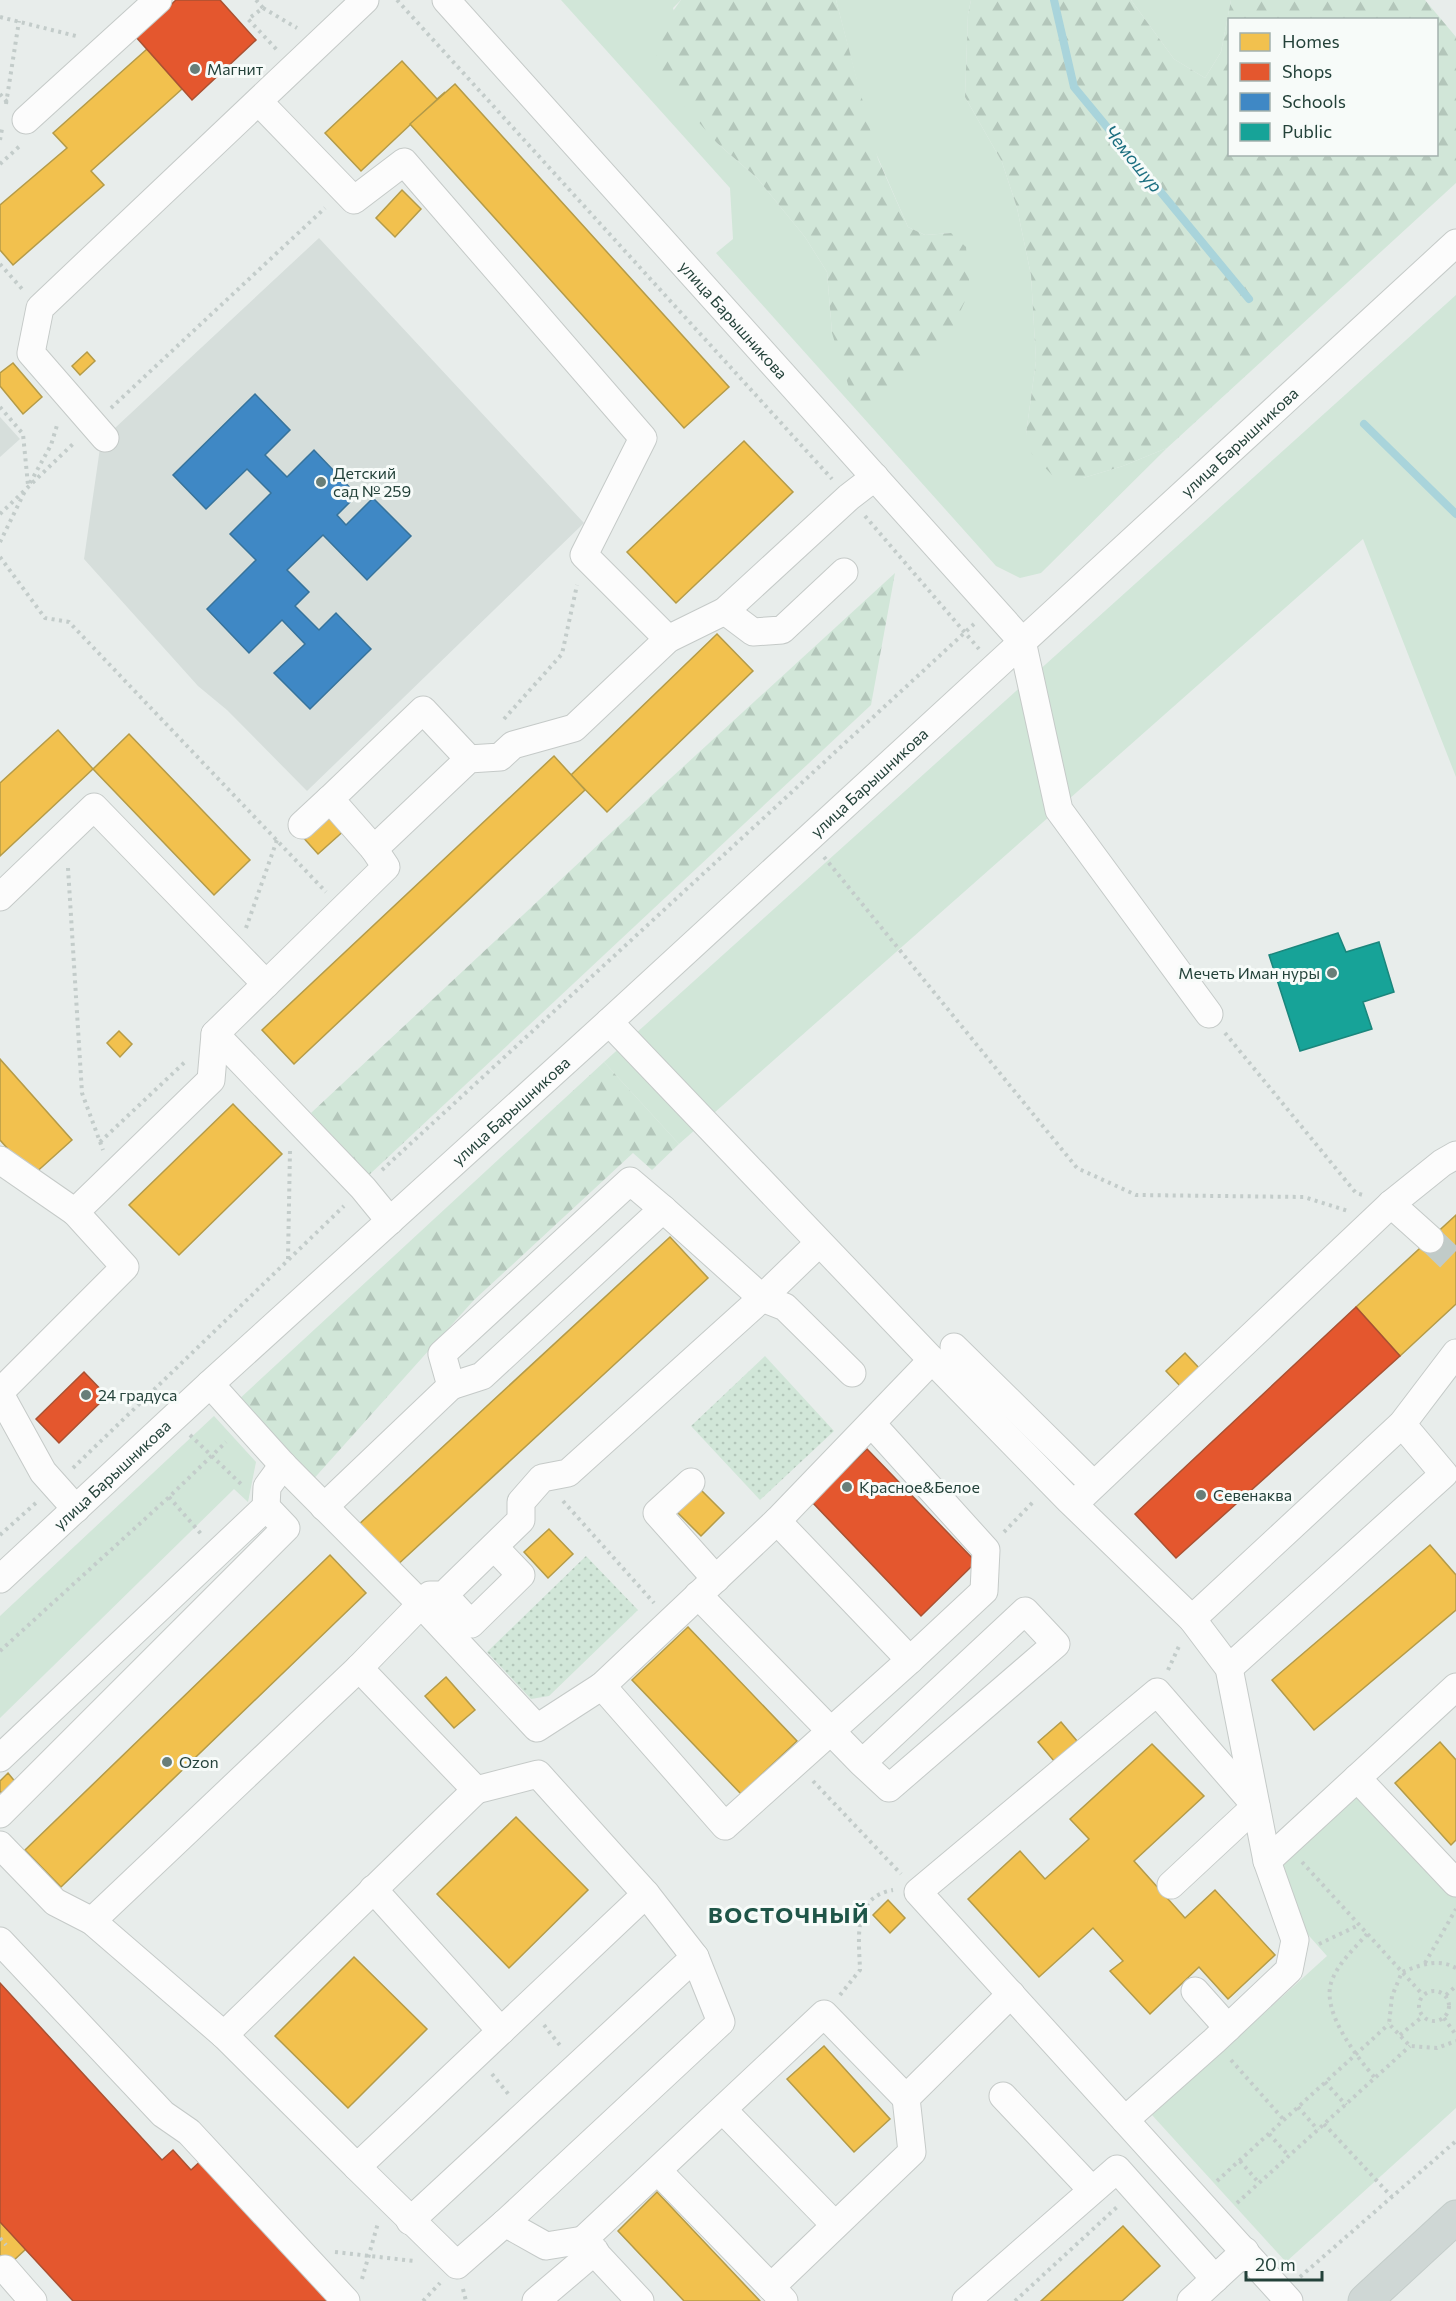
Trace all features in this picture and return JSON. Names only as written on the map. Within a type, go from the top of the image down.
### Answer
[{"type":"main road","points":[[1365,2301],[1456,2217]]},
{"type":"street","points":[[11,117],[109,45],[158,0]]},
{"type":"street","points":[[99,431],[31,353],[40,308],[365,0]]},
{"type":"street","name":"улица Барышникова","points":[[446,0],[1022,641]]},
{"type":"street","points":[[259,102],[354,200],[404,162],[643,438],[584,555],[668,639]]},
{"type":"street","name":"улица Барышникова","points":[[0,1579],[1456,243]]},
{"type":"street","points":[[374,849],[469,759],[500,757],[513,745],[574,728],[668,639],[725,611],[849,497],[875,477]]},
{"type":"street","points":[[725,611],[753,632],[782,630],[844,572]]},
{"type":"street","points":[[1022,641],[1059,810],[1209,1014]]},
{"type":"street","points":[[302,825],[423,710],[469,759]]},
{"type":"street","points":[[75,1212],[211,1080],[215,1034],[386,867],[374,849],[330,799]]},
{"type":"street","points":[[0,897],[94,807],[266,984]]},
{"type":"street","points":[[609,1022],[819,1243],[943,1353],[1010,1420],[1085,1476]]},
{"type":"street","points":[[215,1034],[363,1188],[390,1221]]},
{"type":"street","points":[[1074,1504],[1383,1212],[1442,1163],[1456,1155]]},
{"type":"street","points":[[0,1160],[75,1212],[125,1267],[0,1393],[43,1472],[76,1509]]},
{"type":"street","points":[[451,1386],[442,1354],[630,1181],[762,1298],[785,1307],[852,1373]]},
{"type":"street","points":[[324,1507],[451,1386],[482,1376],[663,1209]]},
{"type":"street","points":[[1383,1212],[1430,1239]]},
{"type":"street","points":[[92,1921],[432,1600],[494,1547],[521,1520],[520,1502],[542,1478],[568,1473],[762,1298],[819,1243]]},
{"type":"street","points":[[432,1600],[537,1728],[602,1686],[777,1521],[943,1353]]},
{"type":"street","points":[[1192,1619],[1402,1424],[1456,1353]]},
{"type":"street","points":[[210,1384],[324,1507],[432,1600],[471,1624],[521,1575],[494,1547]]},
{"type":"street","points":[[1010,1420],[1053,1483],[1192,1619],[1229,1668],[1256,1806],[1276,1852],[1295,1940],[1289,1970],[1221,2035],[1125,2120]]},
{"type":"street","points":[[602,1686],[725,1826],[984,1591],[986,1550],[872,1424]]},
{"type":"street","points":[[1229,1668],[1450,1480],[1402,1424]]},
{"type":"street","points":[[0,1758],[266,1507],[267,1487],[283,1465]]},
{"type":"street","points":[[691,1482],[657,1513],[707,1587],[831,1731],[862,1762],[890,1788],[1056,1644],[1025,1611],[862,1762]]},
{"type":"street","points":[[0,1814],[286,1528],[266,1507]]},
{"type":"street","points":[[777,1521],[910,1660]]},
{"type":"street","points":[[359,1668],[476,1790]]},
{"type":"street","points":[[1256,1806],[1157,1692],[918,1892],[1285,2297]]},
{"type":"street","points":[[1276,1852],[1452,1698]]},
{"type":"street","points":[[0,1845],[55,1902],[92,1921],[224,2035],[386,2198],[457,2265],[721,2022],[695,1958],[646,1894],[538,1774],[476,1790],[224,2035]]},
{"type":"street","points":[[1358,1778],[1456,1883]]},
{"type":"street","points":[[1170,1885],[1256,1806]]},
{"type":"street","points":[[373,1889],[501,2031]]},
{"type":"street","points":[[357,2167],[646,1894]]},
{"type":"street","points":[[0,1941],[163,2114],[189,2132],[353,2295]]},
{"type":"street","points":[[410,2221],[695,1958]]},
{"type":"street","points":[[1195,1991],[1221,2035]]},
{"type":"street","points":[[906,2098],[1011,1994]]},
{"type":"street","points":[[537,2301],[658,2170],[824,2014],[906,2098],[912,2152],[835,2225],[778,2294],[658,2170]]},
{"type":"street","points":[[1003,2096],[1092,2190]]},
{"type":"street","points":[[723,2110],[835,2225]]},
{"type":"street","points":[[966,2301],[1117,2169],[1215,2279]]},
{"type":"street","points":[[505,2223],[546,2246],[589,2246]]},
{"type":"street","points":[[589,2246],[631,2298]]},
{"type":"street","points":[[1191,2301],[1245,2252]]},
{"type":"street","points":[[4,2269],[33,2301]]},
{"type":"path","points":[[255,0],[263,8],[321,42]]},
{"type":"path","points":[[397,0],[849,497],[994,667]]},
{"type":"path","points":[[263,8],[248,19],[294,68]]},
{"type":"path","points":[[0,17],[109,45]]},
{"type":"path","points":[[0,140],[11,117],[19,21]]},
{"type":"path","points":[[0,514],[28,486],[99,431],[345,190]]},
{"type":"path","points":[[0,264],[40,308]]},
{"type":"path","points":[[0,542],[51,445],[67,392]]},
{"type":"path","points":[[0,407],[23,434],[28,486]]},
{"type":"path","points":[[500,757],[485,742],[562,654],[584,555]]},
{"type":"path","points":[[0,557],[45,618],[69,622],[343,909]]},
{"type":"path","points":[[0,1535],[55,1486],[363,1188],[992,607]]},
{"type":"path","points":[[66,834],[82,1093],[112,1176]]},
{"type":"path","points":[[808,838],[1077,1168],[1136,1195],[1304,1197],[1383,1212]]},
{"type":"path","points":[[237,954],[277,840]]},
{"type":"path","points":[[1209,1014],[1356,1193],[1383,1212]]},
{"type":"path","points":[[100,1142],[215,1034]]},
{"type":"path","points":[[288,1260],[291,1113]]},
{"type":"path","points":[[152,1392],[211,1457],[266,1507]]},
{"type":"path","points":[[0,1651],[169,1497],[245,1423]]},
{"type":"path","points":[[542,1478],[671,1621]]},
{"type":"path","points":[[986,1550],[1053,1483]]},
{"type":"path","points":[[169,1497],[217,1552]]},
{"type":"path","points":[[1157,1692],[1192,1619]]},
{"type":"path","points":[[796,1762],[918,1892]]},
{"type":"path","points":[[1276,1852],[1359,1925],[1423,1995]]},
{"type":"path","points":[[824,2014],[860,1970],[858,1929],[865,1907],[881,1892],[896,1889],[918,1892]]},
{"type":"path","points":[[1425,1963],[1456,1908]]},
{"type":"path","points":[[1292,1958],[1359,1925]]},
{"type":"path","points":[[1367,1934],[1342,1963],[1331,1984],[1332,2003],[1339,2025],[1355,2055],[1375,2078]]},
{"type":"path","points":[[1217,2181],[1389,2024],[1392,1996],[1402,1972],[1425,1963],[1449,1964],[1456,1968]]},
{"type":"path","points":[[1446,1995],[1456,1986]]},
{"type":"path","points":[[1430,1991],[1439,1991],[1446,1995],[1450,2004],[1444,2018],[1429,2022],[1422,2017],[1419,2003],[1423,1995],[1430,1991]]},
{"type":"path","points":[[529,2004],[577,2067]]},
{"type":"path","points":[[1400,2035],[1422,2017]]},
{"type":"path","points":[[1444,2018],[1456,2034]]},
{"type":"path","points":[[1389,2024],[1410,2046],[1437,2048],[1456,2041]]},
{"type":"path","points":[[1221,2035],[1284,2120]]},
{"type":"path","points":[[1237,2203],[1410,2046]]},
{"type":"path","points":[[476,2055],[525,2115]]},
{"type":"path","points":[[1325,2082],[1346,2105]]},
{"type":"path","points":[[1298,2107],[1318,2130]]},
{"type":"path","points":[[1324,2124],[1392,2197]]},
{"type":"path","points":[[1269,2133],[1289,2156]]},
{"type":"path","points":[[1285,2297],[1456,2141]]},
{"type":"path","points":[[1240,2161],[1259,2183]]},
{"type":"path","points":[[353,2295],[386,2198]]},
{"type":"path","points":[[1015,2301],[1121,2203]]},
{"type":"path","points":[[333,2251],[367,2257],[457,2265]]},
{"type":"shaded area","name":"Детский сад № 259","points":[[319,238],[584,523],[307,791],[227,710],[198,686],[84,559],[101,441]]},
{"type":"shaded area","points":[[0,417],[20,439],[0,457]]},
{"type":"green space","points":[[561,0],[681,0],[673,8],[717,143],[757,178],[805,237],[827,272],[832,333],[951,233],[925,235],[908,227],[875,151],[836,0],[971,0],[968,14],[965,97],[1002,162],[1017,208],[1031,275],[1036,361],[1026,434],[1083,478],[1123,466],[1167,448],[1041,573],[1020,578],[996,566],[716,253],[733,239],[730,188]]},
{"type":"green space","points":[[681,0],[836,0],[878,159],[908,227],[925,235],[951,233],[966,247],[970,290],[954,325],[894,394],[870,405],[855,407],[832,333],[827,272],[805,237],[757,178],[717,143],[655,68],[658,32]]},
{"type":"green space","points":[[971,0],[1131,0],[1174,59],[1205,78],[1221,52],[1231,0],[1425,0],[1456,37],[1456,183],[1167,448],[1123,466],[1083,478],[1053,476],[1032,454],[1026,434],[1036,361],[1031,275],[1017,208],[1002,162],[965,97],[968,14]]},
{"type":"green space","points":[[1131,0],[1231,0],[1221,52],[1205,78],[1174,59]]},
{"type":"green space","points":[[1456,295],[1456,777],[1363,539],[679,1144],[604,1062]]},
{"type":"green space","points":[[895,573],[871,705],[369,1175],[311,1113],[601,842]]},
{"type":"green space","points":[[604,1062],[679,1144],[652,1170],[633,1153],[473,1301],[310,1483],[236,1402]]},
{"type":"green space","points":[[765,1356],[834,1431],[760,1500],[691,1426]]},
{"type":"green space","points":[[214,1416],[256,1462],[248,1502],[234,1489],[0,1718],[0,1616]]},
{"type":"green space","points":[[586,1556],[638,1610],[549,1696],[531,1699],[487,1652]]},
{"type":"green space","points":[[1364,1790],[1456,1892],[1456,2108],[1286,2262],[1152,2115],[1327,1956],[1262,1883]]},
{"type":"building: Homes","points":[[147,49],[182,89],[91,171],[104,185],[13,265],[0,250],[0,205],[67,148],[53,133]]},
{"type":"building: Homes","points":[[402,61],[437,99],[445,92],[361,171],[325,133]]},
{"type":"building: Homes","points":[[455,84],[729,387],[684,428],[410,124]]},
{"type":"building: Homes","points":[[402,190],[421,209],[395,237],[376,218]]},
{"type":"building: Homes","points":[[87,352],[95,361],[80,375],[72,366]]},
{"type":"building: Homes","points":[[13,363],[42,397],[23,414],[0,386],[0,373]]},
{"type":"building: Homes","points":[[744,441],[793,492],[676,603],[627,552]]},
{"type":"building: Homes","points":[[717,634],[753,671],[607,812],[571,775]]},
{"type":"building: Homes","points":[[58,730],[93,769],[0,856],[0,783]]},
{"type":"building: Homes","points":[[129,734],[250,860],[214,895],[93,769]]},
{"type":"building: Homes","points":[[554,756],[585,790],[294,1064],[262,1030]]},
{"type":"building: Homes","points":[[330,809],[347,828],[318,854],[301,835]]},
{"type":"building: Homes","points":[[119,1031],[132,1044],[120,1057],[107,1043]]},
{"type":"building: Homes","points":[[0,1059],[72,1140],[32,1176],[0,1140]]},
{"type":"building: Homes","points":[[233,1104],[282,1154],[179,1255],[129,1205]]},
{"type":"building: Homes","points":[[1456,1215],[1456,1304],[1400,1356],[1356,1307]]},
{"type":"building: Homes","points":[[670,1237],[708,1278],[394,1568],[356,1527]]},
{"type":"building: Homes","points":[[1185,1353],[1200,1369],[1181,1387],[1166,1371]]},
{"type":"building: Homes","points":[[700,1489],[724,1513],[701,1536],[677,1512]]},
{"type":"building: Homes","points":[[549,1529],[573,1554],[548,1578],[524,1552]]},
{"type":"building: Homes","points":[[1430,1545],[1456,1575],[1456,1610],[1314,1730],[1272,1680]]},
{"type":"building: Homes","points":[[330,1555],[366,1593],[61,1887],[25,1850]]},
{"type":"building: Homes","points":[[688,1627],[797,1741],[741,1794],[632,1680]]},
{"type":"building: Homes","points":[[446,1677],[475,1710],[454,1728],[425,1696]]},
{"type":"building: Homes","points":[[1061,1722],[1077,1741],[1054,1761],[1038,1742]]},
{"type":"building: Homes","points":[[1440,1742],[1456,1760],[1456,1840],[1451,1845],[1395,1783]]},
{"type":"building: Homes","points":[[1152,1744],[1204,1796],[1134,1861],[1185,1918],[1215,1890],[1275,1955],[1228,1999],[1199,1967],[1150,2014],[1110,1971],[1123,1961],[1093,1928],[1039,1977],[968,1899],[1020,1851],[1045,1879],[1089,1839],[1070,1819]]},
{"type":"building: Homes","points":[[8,1773],[17,1784],[4,1796],[0,1791],[0,1781]]},
{"type":"building: Homes","points":[[516,1817],[588,1890],[509,1968],[437,1894]]},
{"type":"building: Homes","points":[[888,1900],[905,1918],[890,1933],[873,1915]]},
{"type":"building: Homes","points":[[354,1957],[427,2029],[348,2108],[275,2036]]},
{"type":"building: Homes","points":[[824,2046],[890,2119],[854,2152],[787,2079]]},
{"type":"building: Homes","points":[[657,2192],[760,2301],[684,2301],[618,2231]]},
{"type":"building: Homes","points":[[0,2222],[26,2249],[0,2273]]},
{"type":"building: Homes","points":[[1123,2226],[1160,2266],[1122,2301],[1041,2301]]},
{"type":"building: Shops","name":"Магнит","points":[[176,0],[220,0],[256,40],[192,100],[136,37]]},
{"type":"building: Shops","points":[[1356,1307],[1400,1356],[1176,1558],[1135,1514]]},
{"type":"building: Shops","points":[[84,1372],[107,1396],[59,1443],[36,1419]]},
{"type":"building: Shops","points":[[867,1449],[976,1562],[921,1616],[812,1502]]},
{"type":"building: Shops","points":[[0,1983],[162,2160],[173,2150],[191,2170],[206,2156],[339,2301],[73,2301],[0,2222]]},
{"type":"building: Schools","points":[[255,394],[290,430],[265,455],[287,477],[314,450],[357,495],[337,515],[346,525],[373,498],[411,536],[367,580],[323,535],[287,570],[309,592],[295,606],[319,630],[336,613],[371,649],[310,709],[274,673],[305,644],[282,620],[249,653],[207,609],[256,560],[230,534],[271,493],[247,469],[206,509],[173,475]]},
{"type":"building: Public","name":"Мечеть Иман нуры","points":[[1338,933],[1346,952],[1379,942],[1394,992],[1363,1002],[1372,1029],[1300,1051],[1269,955]]},
{"type":"waterway","name":"Чемошур","points":[[1054,0],[1074,87],[1249,299]]},
{"type":"waterway","name":"Чемошур","points":[[1364,424],[1456,514]]},
{"type":"tunnel","points":[[1430,1239],[1456,1264]]},
{"type":"place","name":"Магнит","points":[[195,69]]},
{"type":"place","name":"Детский сад № 259","points":[[321,482]]},
{"type":"place","name":"Мечеть Иман нуры","points":[[1332,973]]},
{"type":"place","name":"24 градуса","points":[[86,1395]]},
{"type":"place","name":"Красное&Белое","points":[[847,1487]]},
{"type":"place","name":"Севенаква","points":[[1201,1495]]},
{"type":"place","name":"Ozon","points":[[167,1762]]},
{"type":"district","name":"ВОСТОЧНЫЙ","points":[[789,1915]]}]
